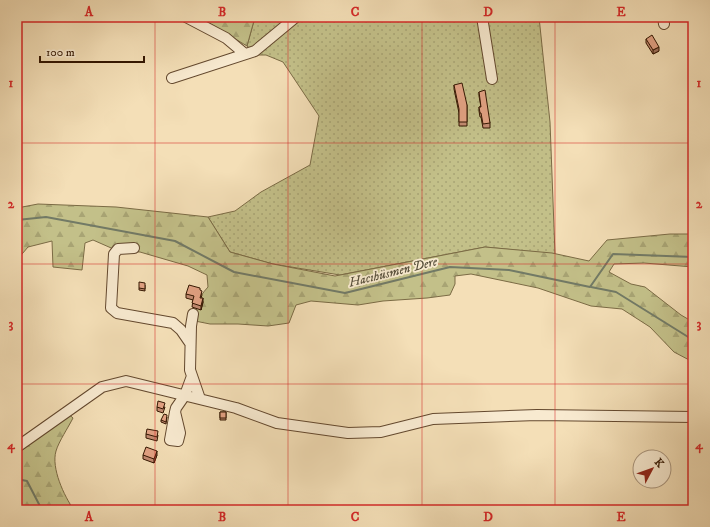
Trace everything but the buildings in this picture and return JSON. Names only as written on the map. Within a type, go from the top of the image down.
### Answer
[{"type":"street","points":[[186,17],[226,38],[245,54]]},
{"type":"street","points":[[172,78],[255,51],[296,17]]},
{"type":"street","points":[[482,17],[492,79]]},
{"type":"street","points":[[134,248],[118,249],[114,254],[111,308],[117,313],[173,323],[181,330],[190,342]]},
{"type":"street","points":[[193,314],[189,356],[190,370],[200,399]]},
{"type":"street","points":[[185,395],[181,387],[189,356]]},
{"type":"street","points":[[175,412],[185,395],[192,376]]},
{"type":"street","points":[[17,447],[102,387],[126,381],[236,408],[277,423],[348,433],[381,432],[433,420],[537,415],[693,417]]},
{"type":"green space","points":[[205,17],[255,17],[247,46],[209,23]]},
{"type":"green space","points":[[255,17],[539,17],[550,122],[555,254],[485,247],[340,275],[273,264],[230,252],[208,217],[235,211],[261,192],[310,165],[319,116],[283,62],[266,55],[257,55],[247,46]]},
{"type":"green space","points":[[38,204],[116,207],[208,217],[230,252],[273,264],[335,276],[485,247],[552,253],[589,261],[607,240],[670,234],[693,234],[693,267],[644,263],[614,264],[609,272],[631,284],[645,287],[681,315],[693,322],[693,362],[674,352],[650,327],[622,309],[591,306],[538,288],[471,274],[455,276],[455,284],[450,295],[383,301],[358,305],[311,301],[296,305],[289,323],[268,326],[210,324],[195,321],[198,302],[201,295],[208,287],[207,275],[188,266],[140,252],[118,251],[93,240],[85,243],[82,270],[53,267],[52,241],[28,247],[17,260],[17,208]]},
{"type":"green space","points":[[63,409],[73,418],[57,447],[55,465],[59,482],[74,510],[17,510],[17,441]]},
{"type":"waterway","name":"Hacıhüsmen Dere","points":[[17,220],[46,217],[175,241],[234,272],[345,293],[450,267],[509,270],[590,287],[613,254],[693,257]]},
{"type":"waterway","points":[[591,287],[616,292],[693,340]]},
{"type":"waterway","points":[[17,479],[27,481],[42,510]]}]
